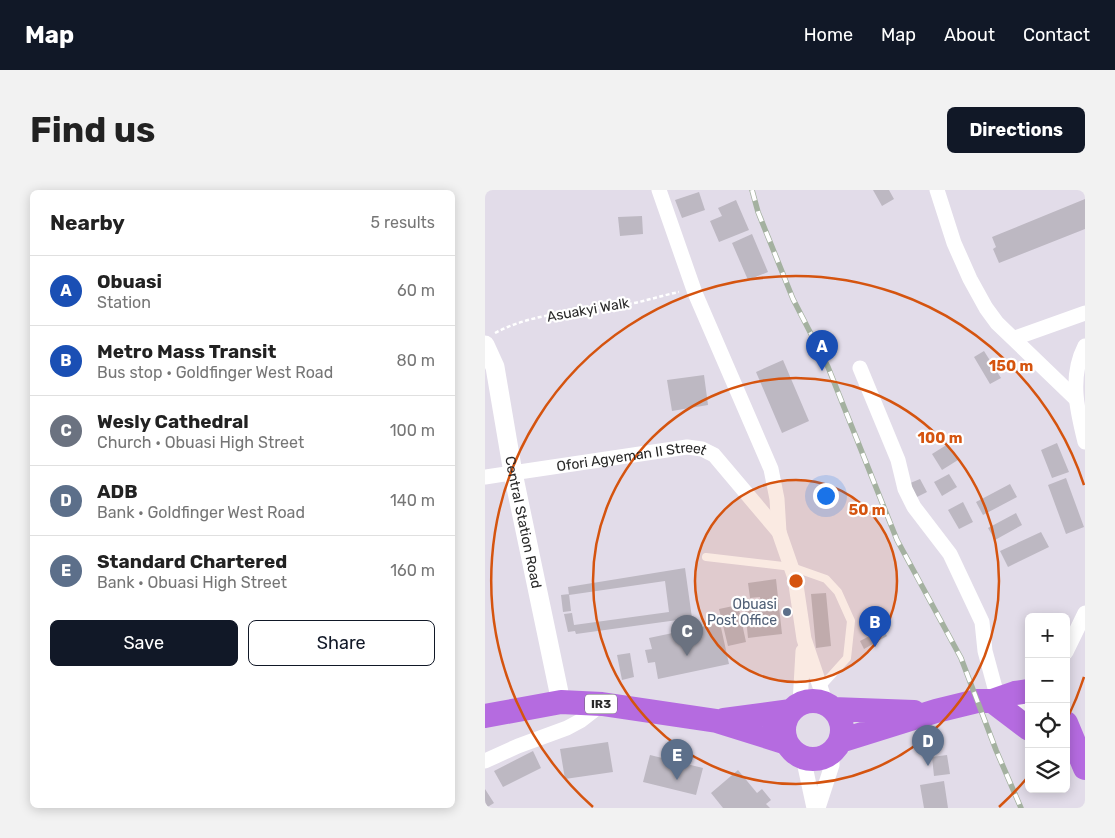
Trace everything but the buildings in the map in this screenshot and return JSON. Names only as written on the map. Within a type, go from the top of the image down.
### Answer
[{"type":"main road","name":"IR3","points":[[485,716],[561,702],[602,704],[717,720],[818,758],[836,746],[936,711],[977,701],[995,700],[1025,692]]},
{"type":"main road","name":"IR3","points":[[717,720],[796,707],[808,701],[826,700],[936,711]]},
{"type":"main road","points":[[826,700],[841,724],[836,746]]},
{"type":"main road","points":[[995,700],[1024,724]]},
{"type":"main road","points":[[795,750],[784,726],[796,707]]},
{"type":"main road","points":[[1070,732],[1085,768]]},
{"type":"main road","points":[[1070,768],[1085,784]]},
{"type":"street","points":[[659,190],[694,288],[771,469],[777,500],[779,532]]},
{"type":"street","points":[[937,190],[954,243],[970,280],[997,324],[1015,338],[1075,398]]},
{"type":"street","points":[[1015,338],[1085,313]]},
{"type":"street","name":"Central Station Road","points":[[488,340],[495,367],[513,473],[561,702]]},
{"type":"street","points":[[1085,346],[1077,372],[1075,398],[1085,442]]},
{"type":"street","points":[[860,368],[899,460],[905,489],[913,507],[950,554],[982,622],[985,651],[995,700]]},
{"type":"street","name":"Ofori Agyeman II Street","points":[[485,477],[687,447],[702,449],[714,455],[733,475],[779,532],[792,568],[804,639],[826,700]]},
{"type":"street","points":[[1070,644],[1085,614]]},
{"type":"street","name":"Ofori Agyeman II Street","points":[[796,707],[804,639]]},
{"type":"street","points":[[1024,724],[1028,703]]},
{"type":"street","points":[[485,761],[518,746],[567,728],[580,721],[602,704]]},
{"type":"street","points":[[816,808],[832,765],[836,746]]},
{"type":"street","points":[[795,750],[816,808]]},
{"type":"lane","points":[[706,557],[792,568],[826,579],[838,592],[851,621],[847,658],[826,700]]},
{"type":"path","name":"Asuakyi Walk","points":[[488,340],[505,328],[549,316],[634,302],[694,288]]},
{"type":"railway","points":[[752,190],[758,212],[793,299],[828,367],[897,540],[961,658],[996,750],[1021,808]]},
{"type":"place","name":"Obuasi","points":[[822,371]]},
{"type":"place","name":"Obuasi Post Office","points":[[787,612]]},
{"type":"place","name":"Metro Mass Transit","points":[[875,647]]},
{"type":"place","name":"Wesly Cathedral","points":[[687,656]]},
{"type":"place","name":"ADB","points":[[928,766]]},
{"type":"place","name":"Standard Chartered","points":[[677,780]]}]
